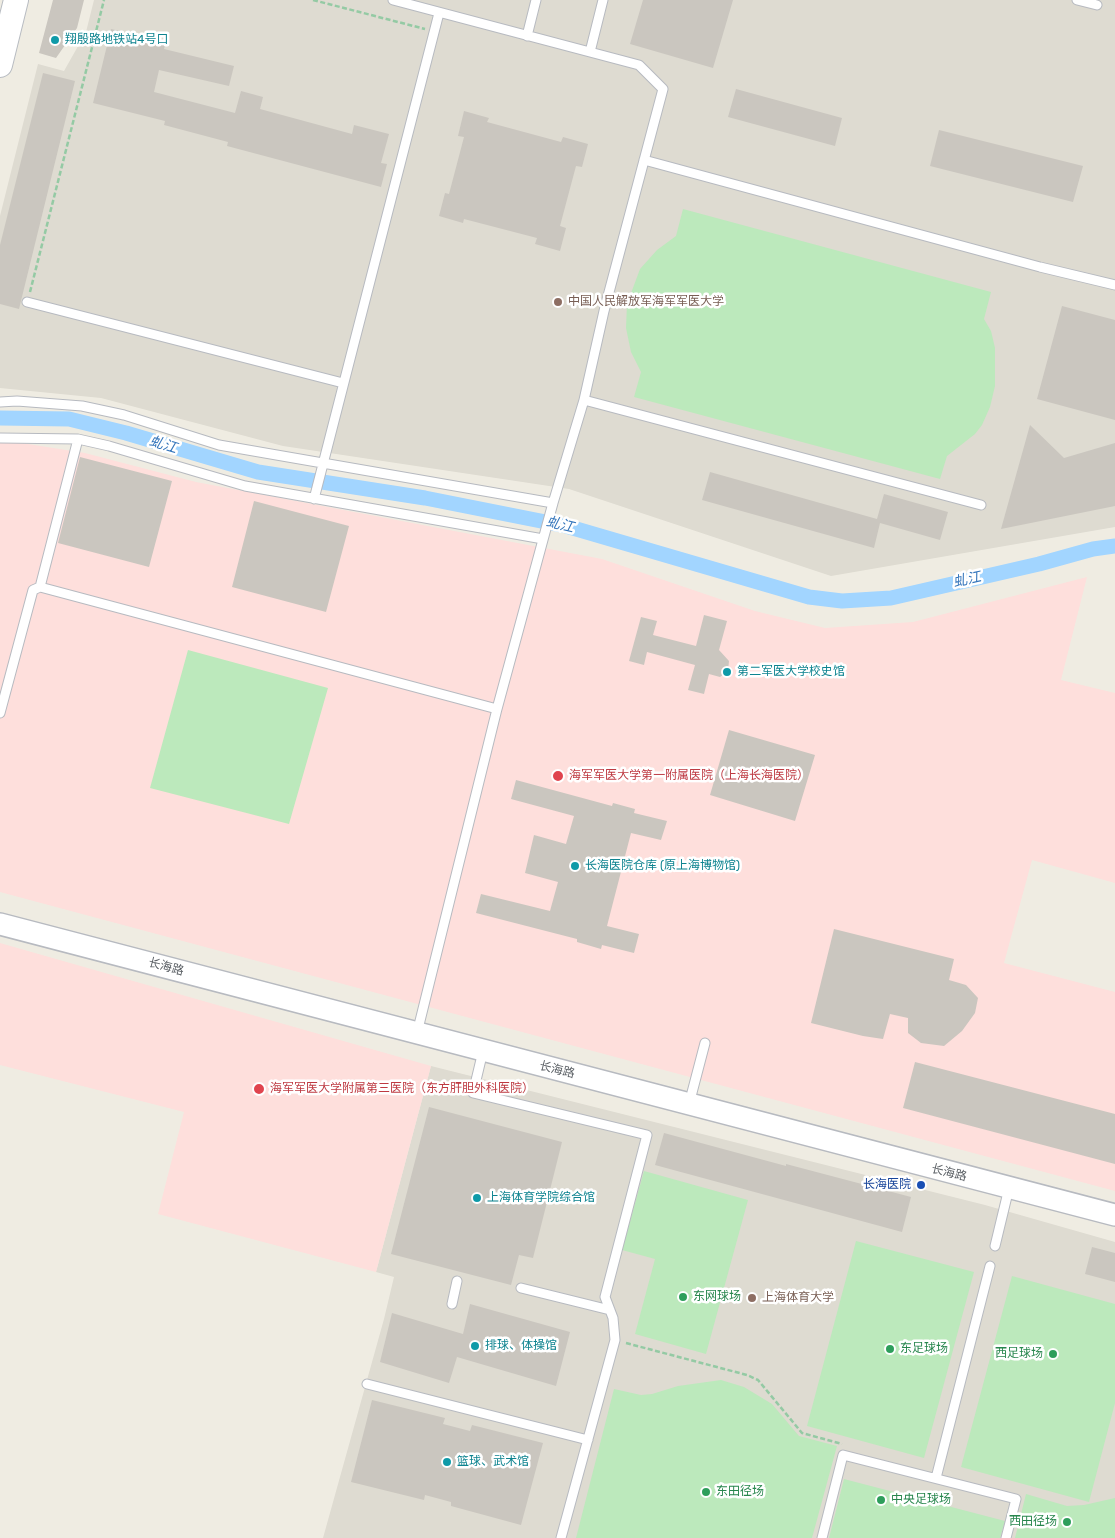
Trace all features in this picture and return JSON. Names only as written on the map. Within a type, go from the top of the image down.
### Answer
[{"type":"main road","points":[[0,65],[16,0]]},
{"type":"street","name":"长海路","points":[[0,924],[1115,1215]]},
{"type":"lane","points":[[393,0],[639,65],[663,90],[604,312],[584,400],[552,507],[497,709],[417,1034]]},
{"type":"lane","points":[[526,36],[536,0]]},
{"type":"lane","points":[[590,52],[603,0]]},
{"type":"lane","points":[[1077,0],[1097,6]]},
{"type":"lane","points":[[314,499],[439,13]]},
{"type":"lane","points":[[644,160],[1040,267],[1115,285]]},
{"type":"lane","points":[[27,302],[343,383]]},
{"type":"lane","points":[[584,400],[981,505]]},
{"type":"lane","points":[[0,402],[41,402],[82,406],[124,415],[219,445],[321,468],[552,507]]},
{"type":"lane","points":[[0,438],[78,439],[109,446],[198,474],[245,486],[544,536]]},
{"type":"lane","points":[[40,587],[78,439]]},
{"type":"lane","points":[[0,712],[33,590],[40,587],[497,709]]},
{"type":"lane","points":[[689,1104],[705,1043]]},
{"type":"lane","points":[[483,1051],[474,1093],[647,1135],[605,1297],[613,1318],[615,1340],[561,1538]]},
{"type":"lane","points":[[995,1246],[1009,1188]]},
{"type":"lane","points":[[936,1478],[990,1266]]},
{"type":"lane","points":[[452,1304],[456,1281]]},
{"type":"lane","points":[[521,1288],[610,1310]]},
{"type":"lane","points":[[367,1384],[588,1440]]},
{"type":"lane","points":[[822,1538],[843,1455],[1016,1499],[1006,1538]]},
{"type":"path","points":[[27,302],[104,0]]},
{"type":"path","points":[[313,0],[434,31]]},
{"type":"path","points":[[615,1340],[747,1375],[758,1380],[802,1433],[845,1445],[843,1455]]},
{"type":"shaded area","name":"中国人民解放军海军军医大学","points":[[94,0],[1115,0],[1115,527],[831,576],[569,489],[283,446],[101,398],[0,388],[0,216],[38,64],[64,71],[86,32]]},
{"type":"shaded area","name":"海军军医大学第一附属医院（上海长海医院）","points":[[9,441],[85,453],[196,482],[602,559],[755,611],[825,628],[913,622],[1087,577],[1061,680],[1115,693],[1115,883],[1032,860],[1004,963],[1115,992],[1115,1191],[0,892],[0,442]]},
{"type":"shaded area","name":"海军军医大学附属第三医院（东方肝胆外科医院）","points":[[0,943],[431,1066],[376,1272],[158,1214],[184,1112],[0,1065]]},
{"type":"shaded area","name":"上海体育大学","points":[[431,1066],[985,1205],[1115,1242],[1115,1538],[323,1538],[394,1277],[376,1272]]},
{"type":"green space","points":[[683,209],[991,292],[984,319],[991,331],[995,348],[995,386],[990,407],[982,425],[975,434],[947,456],[940,479],[634,397],[641,372],[631,352],[626,328],[627,304],[640,269],[657,250],[676,236]]},
{"type":"green space","points":[[188,650],[328,688],[289,824],[150,788]]},
{"type":"green space","name":"东网球场","points":[[644,1171],[748,1200],[706,1354],[635,1334],[655,1259],[622,1250]]},
{"type":"green space","name":"东足球场","points":[[856,1241],[974,1272],[924,1458],[807,1426]]},
{"type":"green space","name":"西足球场","points":[[1012,1276],[1115,1304],[1115,1403],[1089,1502],[961,1467]]},
{"type":"green space","name":"东田径场","points":[[721,1380],[744,1387],[772,1404],[799,1436],[837,1446],[812,1538],[576,1538],[614,1389],[641,1395],[652,1394],[678,1386]]},
{"type":"green space","name":"中央足球场","points":[[844,1479],[1005,1521],[1000,1538],[829,1538]]},
{"type":"green space","name":"西田径场","points":[[1026,1494],[1067,1506],[1084,1505],[1115,1498],[1115,1538],[1015,1538]]},
{"type":"building","name":"翔殷路地铁站4号口","points":[[53,0],[84,0],[77,28],[56,58],[39,53]]},
{"type":"building","points":[[643,0],[733,0],[713,68],[630,44]]},
{"type":"building","points":[[111,29],[166,42],[164,49],[234,66],[229,86],[159,70],[154,92],[235,113],[241,91],[263,97],[260,109],[352,134],[354,125],[389,134],[381,163],[387,164],[381,187],[227,146],[228,142],[164,125],[165,121],[93,103]]},
{"type":"building","points":[[43,73],[75,81],[19,309],[0,304],[0,245]]},
{"type":"building","points":[[736,89],[842,118],[835,146],[728,117]]},
{"type":"building","points":[[464,111],[489,118],[487,122],[561,142],[563,137],[588,144],[582,167],[576,166],[560,226],[566,228],[560,251],[535,244],[537,238],[464,219],[463,223],[439,216],[445,193],[449,194],[464,137],[458,136]]},
{"type":"building","points":[[939,130],[1083,166],[1073,202],[930,166]]},
{"type":"building","points":[[1062,306],[1115,320],[1115,420],[1037,399]]},
{"type":"building","points":[[1030,425],[1064,458],[1115,443],[1115,506],[1001,529]]},
{"type":"building","points":[[80,457],[172,481],[149,567],[58,543]]},
{"type":"building","points":[[710,472],[877,519],[884,494],[948,512],[940,540],[880,523],[874,548],[702,500]]},
{"type":"building","points":[[254,501],[349,526],[326,612],[232,587]]},
{"type":"building","points":[[704,615],[727,621],[719,650],[729,661],[728,671],[720,677],[709,674],[704,694],[688,690],[695,665],[647,652],[644,665],[629,661],[641,617],[657,621],[653,635],[696,646]]},
{"type":"building","points":[[729,730],[815,755],[795,821],[710,795]]},
{"type":"building","name":"长海医院仓库 (原上海博物馆)","points":[[516,780],[612,806],[613,803],[635,809],[634,813],[667,821],[661,840],[631,833],[607,926],[639,934],[634,953],[602,945],[601,949],[577,942],[577,939],[476,913],[481,894],[550,911],[558,882],[525,873],[534,835],[566,844],[574,816],[511,799]]},
{"type":"building","points":[[834,929],[954,959],[949,980],[966,985],[978,998],[975,1013],[962,1031],[944,1046],[921,1043],[908,1033],[908,1018],[890,1014],[883,1039],[811,1023]]},
{"type":"building","points":[[915,1062],[1115,1114],[1115,1164],[903,1108]]},
{"type":"building","name":"上海体育学院综合馆","points":[[429,1107],[562,1142],[533,1258],[519,1255],[511,1285],[391,1254]]},
{"type":"building","points":[[664,1133],[911,1197],[902,1232],[655,1165]]},
{"type":"building","points":[[1092,1247],[1115,1253],[1115,1282],[1085,1274]]},
{"type":"building","name":"排球、体操馆","points":[[470,1304],[570,1332],[556,1386],[457,1357],[449,1383],[380,1362],[392,1313],[463,1334]]},
{"type":"building","name":"篮球、武术馆","points":[[372,1400],[445,1418],[443,1424],[470,1431],[472,1425],[543,1443],[521,1525],[451,1506],[451,1502],[425,1495],[424,1500],[351,1482]]},
{"type":"waterway","name":"虬江","points":[[0,418],[69,419],[126,433],[258,472],[425,498],[566,526],[809,597],[842,601],[891,598],[1039,564],[1093,549],[1115,546]]},
{"type":"place","name":"翔殷路地铁站4号口","points":[[55,40]]},
{"type":"place","name":"中国人民解放军海军军医大学","points":[[558,302]]},
{"type":"place","name":"第二军医大学校史馆","points":[[727,672]]},
{"type":"place","name":"海军军医大学第一附属医院（上海长海医院）","points":[[558,776]]},
{"type":"place","name":"长海医院仓库 (原上海博物馆)","points":[[575,866]]},
{"type":"place","name":"海军军医大学附属第三医院（东方肝胆外科医院）","points":[[259,1089]]},
{"type":"place","name":"长海医院","points":[[921,1185]]},
{"type":"place","name":"上海体育学院综合馆","points":[[477,1198]]},
{"type":"place","name":"东网球场","points":[[683,1297]]},
{"type":"place","name":"上海体育大学","points":[[752,1298]]},
{"type":"place","name":"排球、体操馆","points":[[475,1346]]},
{"type":"place","name":"东足球场","points":[[890,1349]]},
{"type":"place","name":"西足球场","points":[[1053,1354]]},
{"type":"place","name":"篮球、武术馆","points":[[447,1462]]},
{"type":"place","name":"东田径场","points":[[706,1492]]},
{"type":"place","name":"中央足球场","points":[[881,1500]]},
{"type":"place","name":"西田径场","points":[[1067,1522]]}]
